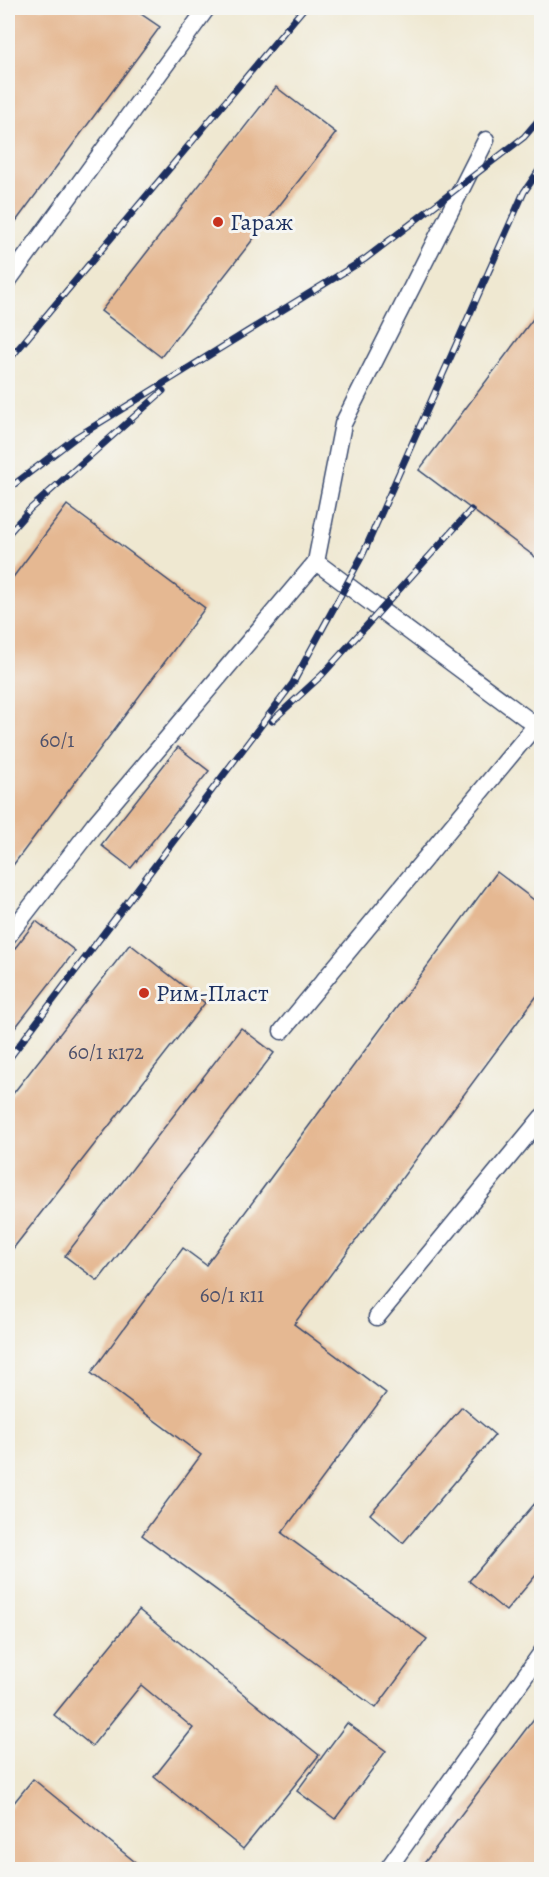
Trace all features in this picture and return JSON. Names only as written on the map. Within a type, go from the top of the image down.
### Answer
[{"type":"lane","points":[[8,282],[207,8]]},
{"type":"lane","points":[[8,936],[94,825],[316,562],[343,424],[486,140]]},
{"type":"lane","points":[[282,1031],[538,728],[316,562]]},
{"type":"lane","points":[[377,1317],[542,1117]]},
{"type":"lane","points":[[387,1869],[542,1652]]},
{"type":"building","points":[[8,8],[132,8],[160,27],[8,232]]},
{"type":"building","name":"Гараж","points":[[276,87],[336,133],[161,357],[101,311]]},
{"type":"building","points":[[542,307],[542,562],[419,470]]},
{"type":"building","points":[[67,505],[205,608],[8,872],[8,584]]},
{"type":"building","points":[[178,747],[209,771],[131,868],[101,845]]},
{"type":"building","points":[[497,872],[542,906],[542,989],[294,1324],[386,1393],[282,1533],[427,1639],[376,1708],[142,1535],[201,1455],[91,1373],[183,1248],[206,1265]]},
{"type":"building","points":[[36,921],[75,951],[8,1037],[8,957]]},
{"type":"building","points":[[130,944],[205,1003],[8,1255],[8,1100]]},
{"type":"building","points":[[241,1028],[274,1053],[98,1281],[65,1256]]},
{"type":"building","points":[[462,1407],[495,1435],[403,1543],[370,1514]]},
{"type":"building","points":[[542,1495],[542,1568],[506,1611],[469,1581]]},
{"type":"building","points":[[139,1610],[319,1755],[243,1849],[154,1777],[193,1728],[141,1685],[92,1746],[54,1715]]},
{"type":"building","points":[[542,1708],[542,1870],[426,1870],[422,1866]]},
{"type":"building","points":[[347,1723],[386,1751],[335,1819],[297,1791]]},
{"type":"building","points":[[33,1779],[145,1870],[8,1870],[8,1810]]},
{"type":"railway","points":[[8,361],[304,8]]},
{"type":"railway","points":[[8,489],[75,438],[365,259],[524,137],[542,116]]},
{"type":"railway","points":[[8,1060],[293,683],[363,554],[524,192],[542,166]]},
{"type":"railway","points":[[8,534],[30,509],[163,391]]},
{"type":"railway","points":[[272,721],[322,675],[471,510]]},
{"type":"place","name":"Гараж","points":[[218,222]]},
{"type":"place","name":"Рим-Пласт","points":[[144,993]]}]
